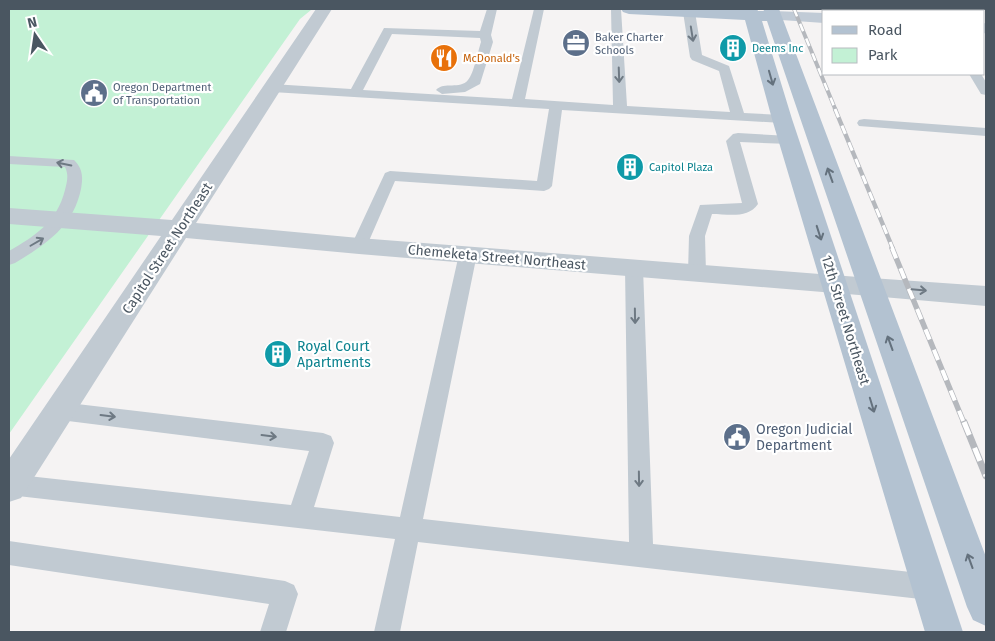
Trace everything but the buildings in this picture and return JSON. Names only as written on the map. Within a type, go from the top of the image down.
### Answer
[{"type":"main road","points":[[629,9],[689,12],[761,12],[822,18]]},
{"type":"main road","points":[[761,12],[871,287],[986,607]]},
{"type":"main road","name":"12th Street Northeast","points":[[761,12],[758,31],[786,129],[944,632]]},
{"type":"street","name":"Capitol Street Northeast","points":[[10,486],[324,9]]},
{"type":"street","name":"Chemeketa Street Northeast","points":[[9,216],[986,296]]},
{"type":"lane","points":[[362,79],[382,86],[451,90],[465,88],[475,82],[487,42],[485,36],[492,9]]},
{"type":"lane","points":[[518,102],[538,9]]},
{"type":"lane","points":[[616,9],[620,109]]},
{"type":"lane","points":[[689,12],[696,57],[725,69],[738,116]]},
{"type":"lane","points":[[355,93],[388,30],[485,36]]},
{"type":"lane","points":[[976,75],[986,91]]},
{"type":"lane","points":[[355,93],[382,86]]},
{"type":"lane","points":[[272,88],[738,116],[786,129]]},
{"type":"lane","points":[[359,246],[390,176],[544,186],[556,105]]},
{"type":"lane","points":[[864,123],[986,132]]},
{"type":"lane","points":[[697,272],[697,236],[706,210],[745,209],[750,204],[734,141],[738,136],[786,129]]},
{"type":"lane","points":[[9,160],[68,163],[72,166],[75,173],[72,196],[61,220],[44,238],[9,259]]},
{"type":"lane","points":[[387,632],[468,254]]},
{"type":"lane","points":[[634,268],[641,554]]},
{"type":"lane","points":[[60,411],[323,443],[299,517]]},
{"type":"lane","points":[[10,486],[929,587]]},
{"type":"lane","points":[[9,553],[285,594],[273,632]]},
{"type":"green space","points":[[9,9],[311,10],[300,19],[9,434]]},
{"type":"railway","points":[[794,9],[836,111]]},
{"type":"railway","points":[[835,109],[893,249]]},
{"type":"railway","points":[[892,248],[964,423]]},
{"type":"railway","points":[[964,422],[986,476]]},
{"type":"place","name":"Baker Charter Schools","points":[[576,43]]},
{"type":"place","name":"Deems Inc","points":[[733,48]]},
{"type":"place","name":"McDonald's","points":[[444,58]]},
{"type":"place","name":"Oregon Department of Transportation","points":[[94,93]]},
{"type":"place","name":"Capitol Plaza","points":[[630,167]]},
{"type":"place","name":"Royal Court Apartments","points":[[278,354]]},
{"type":"place","name":"Oregon Judicial Department","points":[[737,437]]}]
